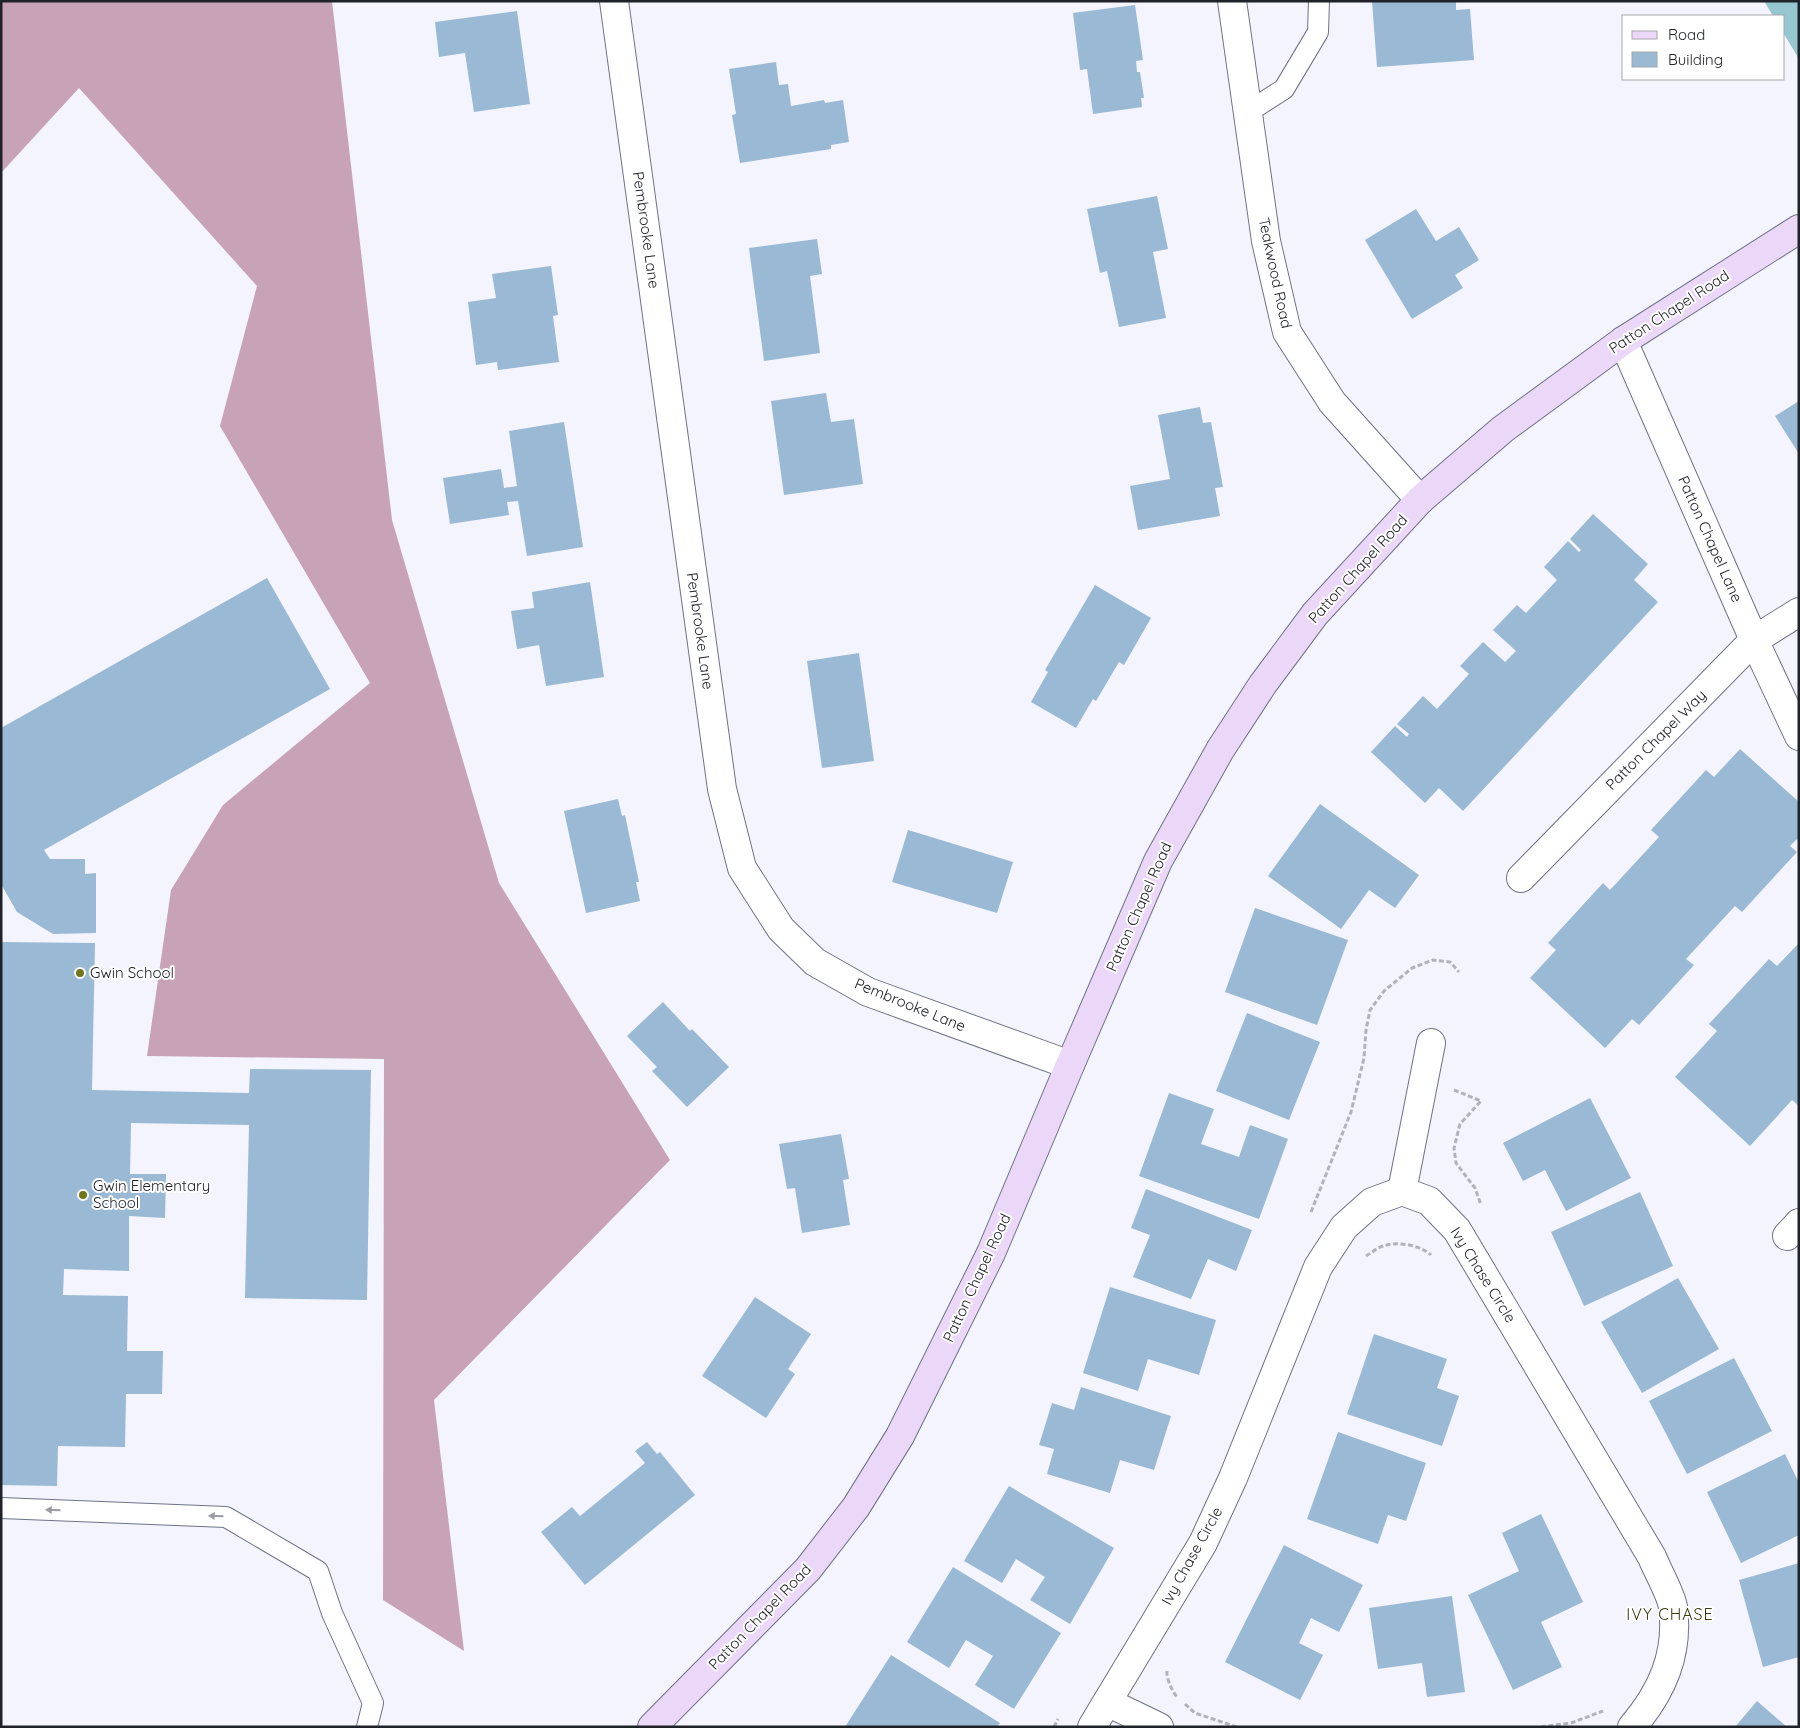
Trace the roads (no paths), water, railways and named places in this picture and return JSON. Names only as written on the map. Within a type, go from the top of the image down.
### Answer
[{"type":"street","name":"Pembrooke Lane","points":[[614,1],[722,789],[742,868],[781,929],[815,962],[868,992],[1070,1065]]},
{"type":"street","name":"Teakwood Road","points":[[1232,1],[1266,241],[1287,332],[1332,402],[1420,500]]},
{"type":"street","name":"Patton Chapel Road","points":[[652,1727],[808,1570],[856,1506],[900,1436],[991,1253],[1158,861],[1220,750],[1263,684],[1316,614],[1420,500],[1503,429],[1623,341],[1799,229]]},
{"type":"street","name":"Patton Chapel Lane","points":[[1623,341],[1754,640],[1799,736]]},
{"type":"street","name":"Patton Chapel Way","points":[[1521,878],[1754,640],[1799,612]]},
{"type":"street","points":[[1402,1191],[1431,1043]]},
{"type":"street","name":"Ivy Chase Circle","points":[[1092,1727],[1210,1527],[1233,1478],[1318,1267],[1344,1227],[1372,1202],[1402,1191],[1429,1200],[1458,1230],[1652,1557],[1673,1605],[1674,1645],[1665,1675],[1649,1707],[1632,1727]]},
{"type":"street","points":[[1107,1702],[1159,1727]]},
{"type":"lane","points":[[1248,112],[1284,89],[1318,32],[1319,1]]},
{"type":"lane","points":[[1,1508],[226,1517],[318,1571],[332,1612],[373,1703],[367,1727]]},
{"type":"water","points":[[1764,1],[1799,1],[1799,59],[1785,36],[1785,15],[1772,15]]},
{"type":"place","name":"Gwin School","points":[[80,973]]},
{"type":"place","name":"Gwin Elementary School","points":[[83,1195]]},
{"type":"district","name":"IVY CHASE","points":[[1670,1614]]}]
